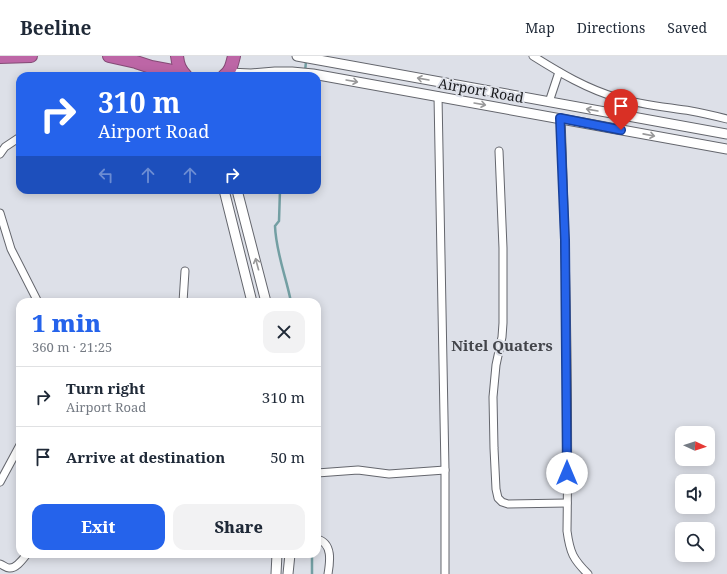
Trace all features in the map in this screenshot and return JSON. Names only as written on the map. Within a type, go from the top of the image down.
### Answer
[{"type":"highway","points":[[0,58],[31,56]]},
{"type":"highway","points":[[109,56],[175,72]]},
{"type":"highway","points":[[177,56],[178,63],[184,72]]},
{"type":"highway","points":[[228,72],[234,56]]},
{"type":"street","name":"Airport Road","points":[[297,56],[727,134]]},
{"type":"street","points":[[532,56],[558,72],[586,86],[618,98],[727,118]]},
{"type":"street","points":[[549,102],[558,72]]},
{"type":"street","name":"Airport Road","points":[[321,75],[727,149]]},
{"type":"street","points":[[438,96],[445,470],[445,574]]},
{"type":"street","points":[[560,118],[566,248],[568,384],[567,531],[572,553],[577,563],[588,574]]},
{"type":"street","points":[[0,154],[9,144],[16,140]]},
{"type":"street","points":[[499,151],[503,323],[502,338],[496,365],[494,397],[496,489],[498,498],[502,502],[508,504],[567,503]]},
{"type":"street","points":[[225,194],[251,298]]},
{"type":"street","points":[[238,194],[265,298]]},
{"type":"street","points":[[0,213],[11,249],[36,298]]},
{"type":"street","points":[[183,298],[185,271]]},
{"type":"street","points":[[0,482],[16,452]]},
{"type":"street","points":[[321,473],[358,470],[389,474],[445,470]]},
{"type":"street","points":[[321,540],[328,548],[330,556],[328,574]]},
{"type":"street","points":[[0,564],[9,568],[17,566],[24,558]]},
{"type":"street","points":[[276,574],[277,558]]},
{"type":"street","points":[[288,574],[290,558]]},
{"type":"waterway","points":[[305,72],[306,61]]},
{"type":"waterway","points":[[280,194],[279,221],[275,226],[279,255],[290,298]]},
{"type":"waterway","points":[[312,558],[312,574]]},
{"type":"district","name":"Nitel Quaters","points":[[502,345]]},
{"type":"route","points":[[567,473],[568,384],[565,240],[560,118],[621,130]]}]
